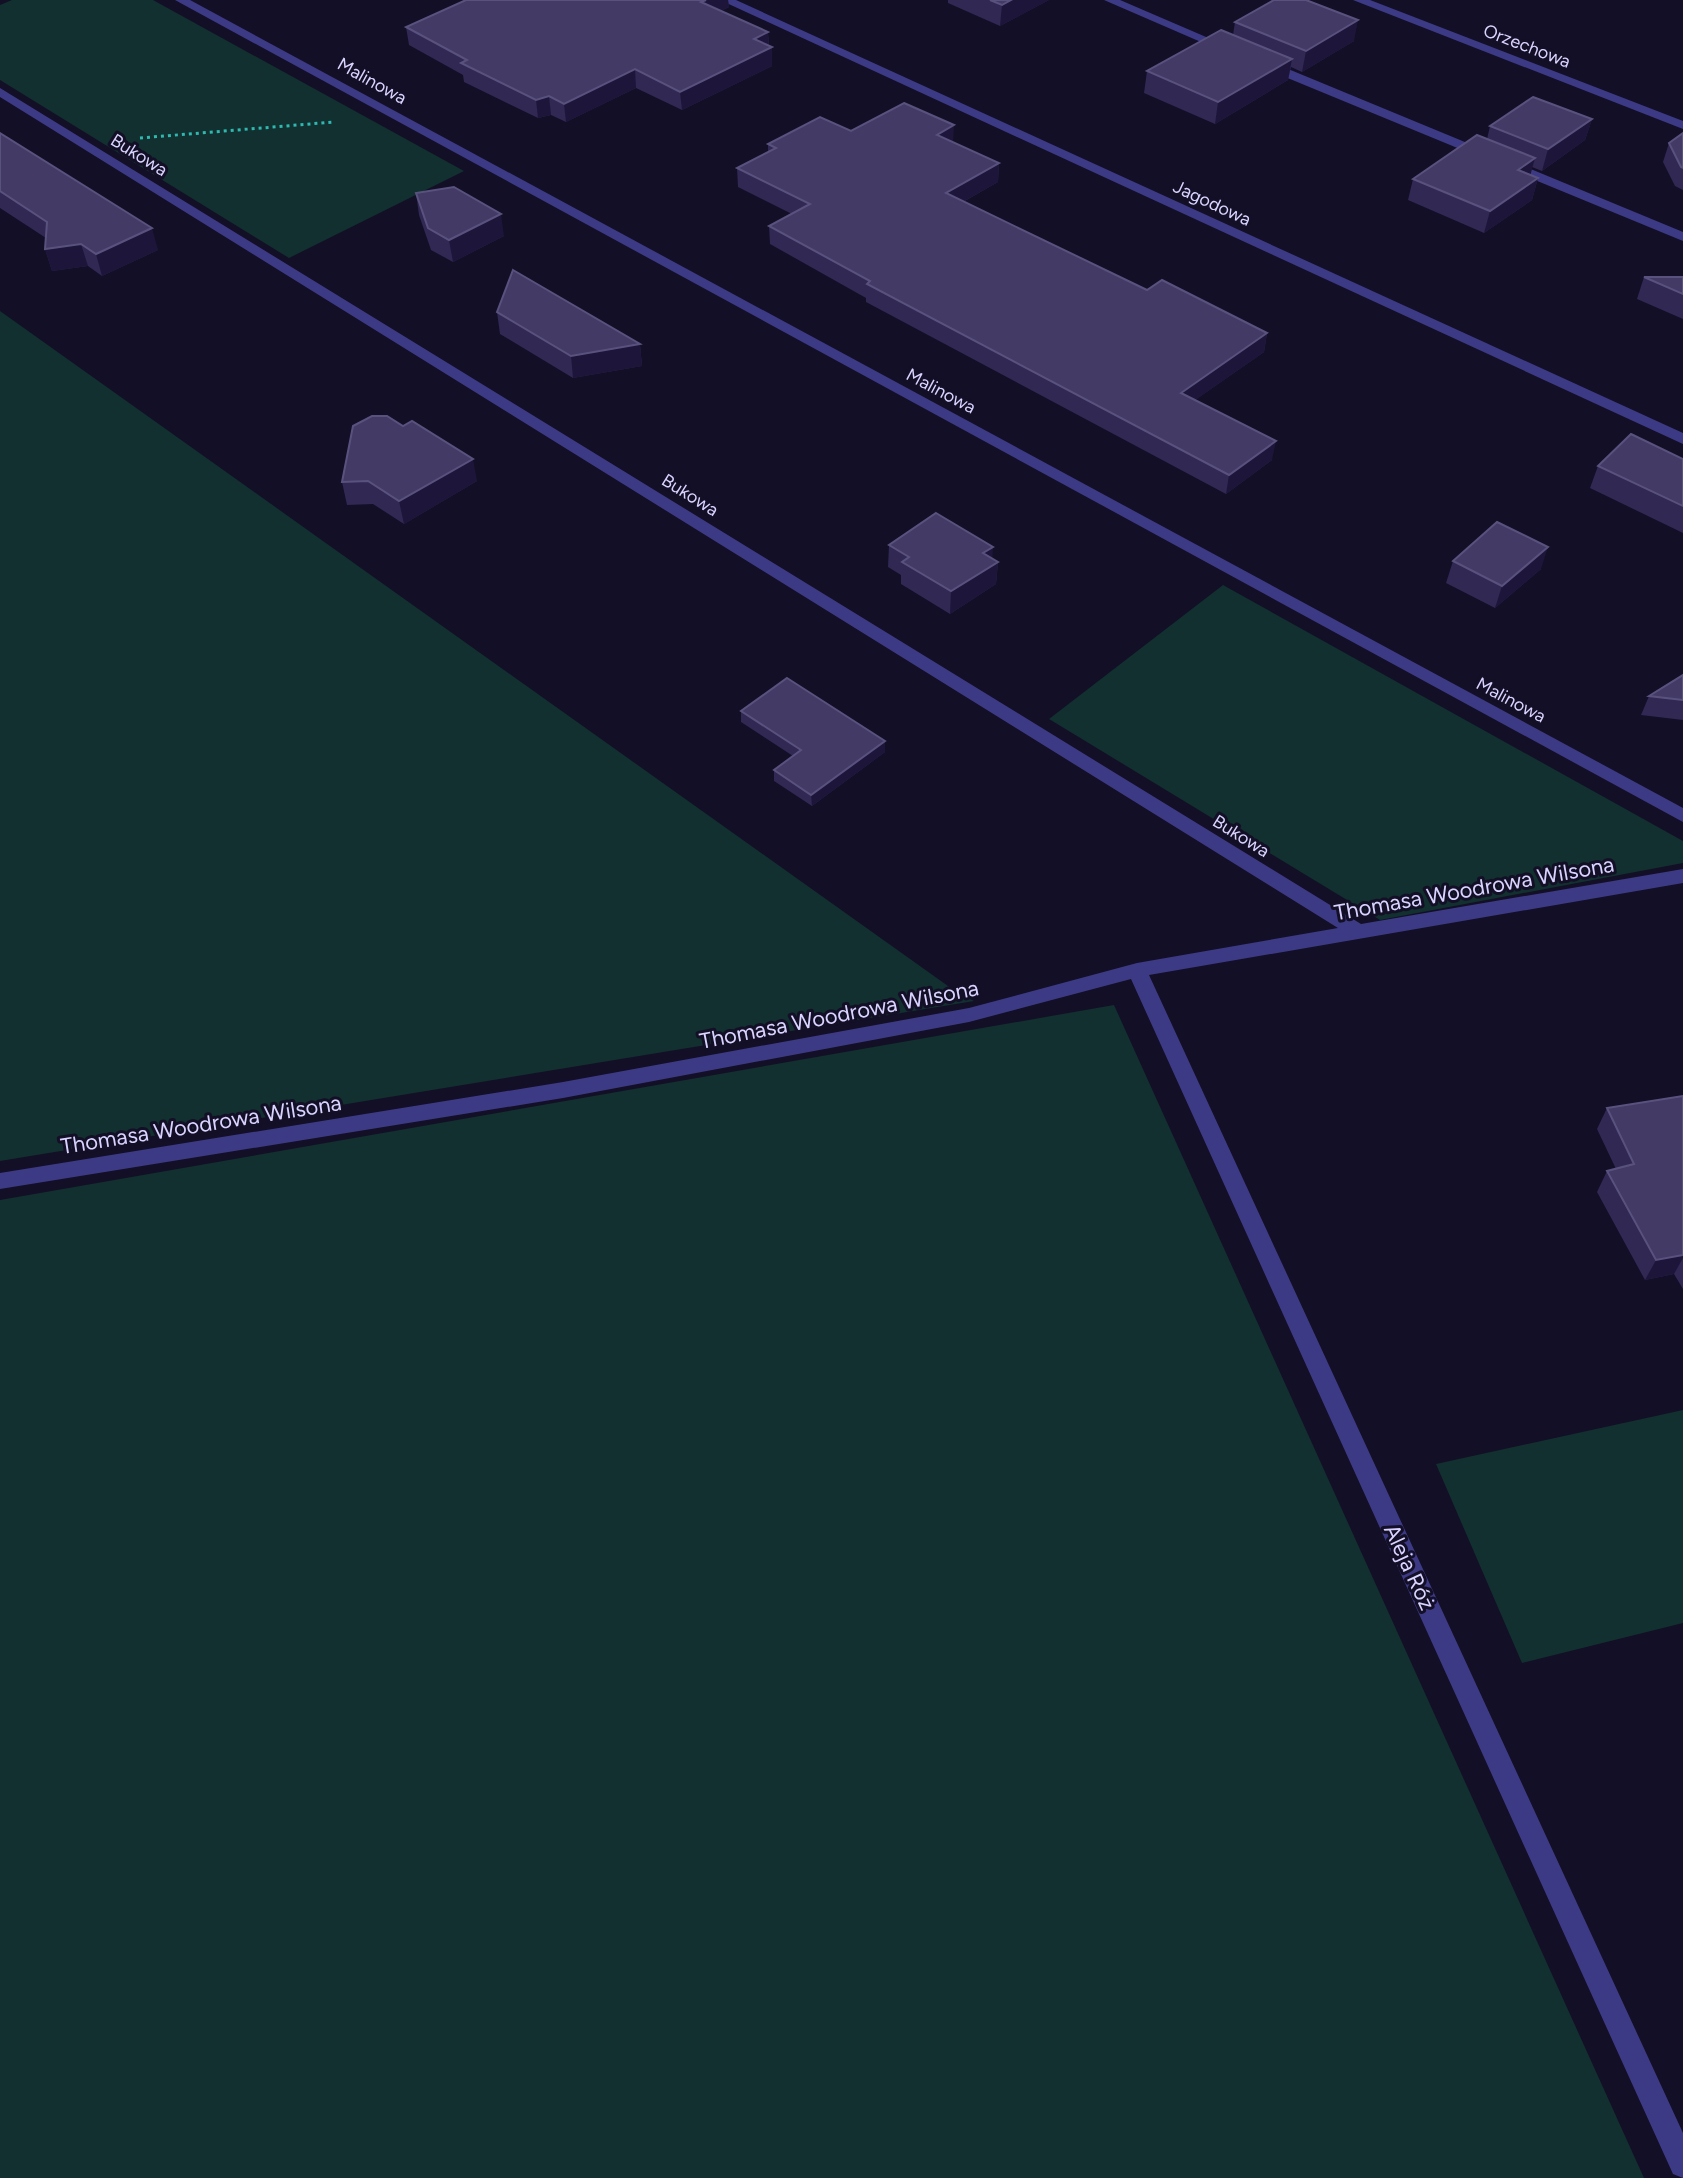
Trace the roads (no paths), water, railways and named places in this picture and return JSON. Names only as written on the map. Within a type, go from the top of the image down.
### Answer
[{"type":"street","name":"Malinowa","points":[[181,0],[1683,816]]},
{"type":"street","name":"Jagodowa","points":[[726,0],[1683,439]]},
{"type":"street","points":[[1110,0],[1242,55]]},
{"type":"street","name":"Orzechowa","points":[[1359,0],[1683,125]]},
{"type":"street","points":[[1257,61],[1683,237]]},
{"type":"street","name":"Bukowa","points":[[0,92],[1359,932]]},
{"type":"street","name":"Thomasa Woodrowa Wilsona","points":[[0,1181],[563,1090],[969,1015],[1137,970],[1683,876]]},
{"type":"street","name":"Aleja Róż","points":[[1137,970],[1683,2164]]}]
